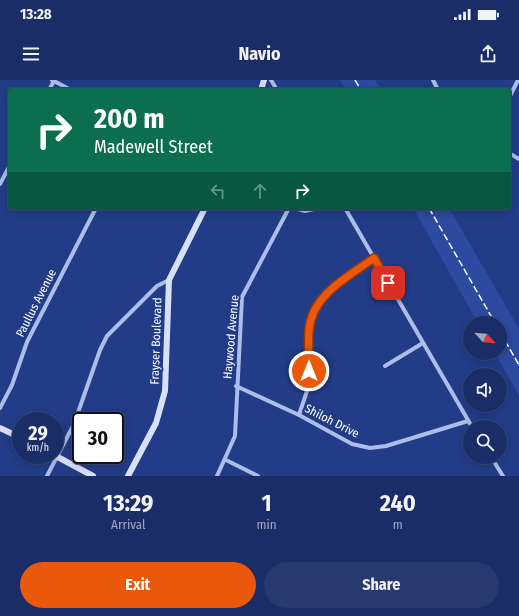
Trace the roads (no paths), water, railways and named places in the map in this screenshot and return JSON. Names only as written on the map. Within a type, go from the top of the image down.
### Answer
[{"type":"main road","name":"Frayser Boulevard","points":[[128,476],[156,423],[165,391],[169,280],[204,210]]},
{"type":"main road","points":[[0,428],[12,434]]},
{"type":"main road","points":[[64,461],[93,476]]},
{"type":"street","points":[[53,80],[67,88]]},
{"type":"street","points":[[511,94],[518,80]]},
{"type":"street","points":[[0,184],[8,169]]},
{"type":"street","name":"Paullus Avenue","points":[[0,408],[12,385],[27,342],[95,210]]},
{"type":"street","name":"Haywood Avenue","points":[[217,476],[226,460],[235,436],[236,386],[242,297],[288,210]]},
{"type":"street","points":[[347,210],[467,420]]},
{"type":"street","points":[[299,415],[309,385],[309,329],[314,309],[326,294],[374,258]]},
{"type":"street","points":[[64,441],[74,424],[100,350],[107,336],[157,286],[169,280]]},
{"type":"street","points":[[385,366],[423,343]]},
{"type":"street","name":"Shiloh Drive","points":[[236,386],[299,415],[352,444],[370,448],[386,446],[463,423]]},
{"type":"street","points":[[226,460],[258,476]]},
{"type":"street","points":[[47,476],[52,464]]},
{"type":"street","points":[[495,464],[503,476]]},
{"type":"railway","points":[[355,80],[360,88]]},
{"type":"railway","points":[[430,210],[491,316]]},
{"type":"railway","points":[[507,344],[519,365]]}]
